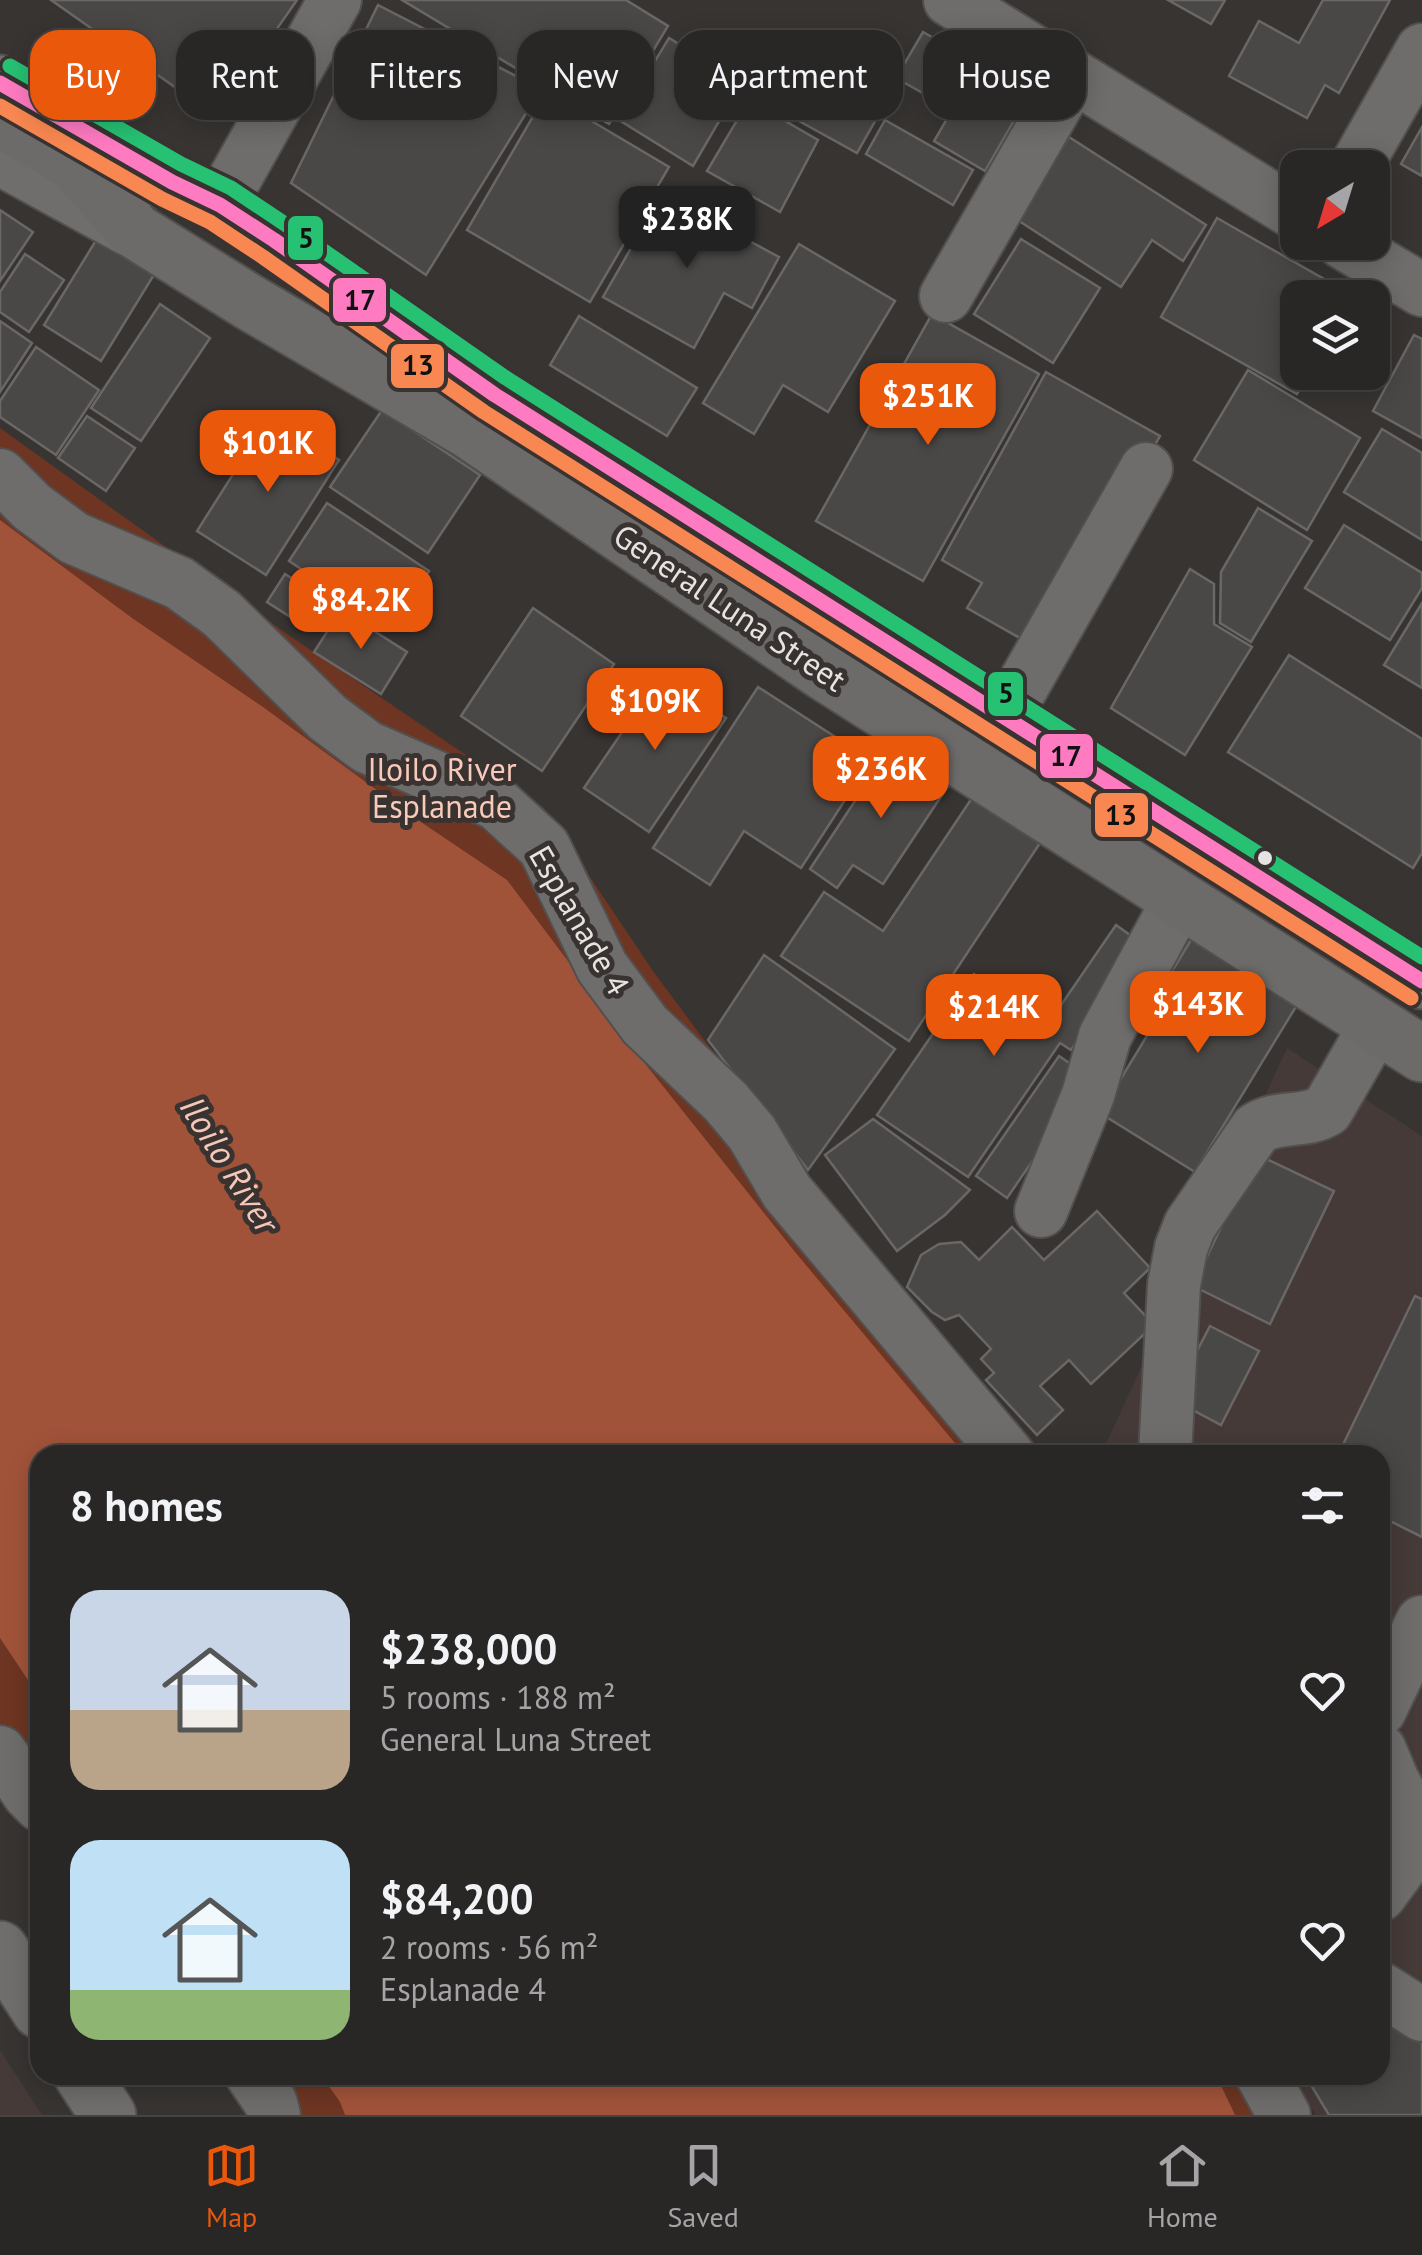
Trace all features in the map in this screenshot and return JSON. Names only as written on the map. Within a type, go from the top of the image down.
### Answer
[{"type":"highway","points":[[0,120],[74,162]]},
{"type":"highway","name":"General Luna Street","points":[[74,162],[196,194],[274,240],[495,395],[1422,981]]},
{"type":"highway","name":"General Luna Street","points":[[74,162],[135,231],[468,430],[825,673],[1422,1054]]},
{"type":"highway","points":[[1257,947],[1290,897]]},
{"type":"main road","name":"General Luna Street","points":[[0,120],[196,194]]},
{"type":"main road","name":"General Luna Street","points":[[0,120],[135,231]]},
{"type":"main road","points":[[0,1949],[30,1996]]},
{"type":"main road","points":[[88,2085],[108,2115]]},
{"type":"street","points":[[196,194],[335,0]]},
{"type":"street","points":[[950,0],[998,30]]},
{"type":"street","points":[[1364,150],[1422,50]]},
{"type":"street","points":[[1086,85],[1280,204]]},
{"type":"street","points":[[946,296],[1047,120]]},
{"type":"street","points":[[1372,260],[1422,290]]},
{"type":"street","points":[[1002,715],[1146,469]]},
{"type":"street","name":"Esplanade 4","points":[[0,476],[32,507],[74,538],[179,583],[222,614],[328,718],[366,747],[497,804],[544,847],[602,967],[645,1025],[752,1133],[787,1192],[1000,1445]]},
{"type":"street","points":[[1041,1211],[1088,1095],[1105,1036],[1180,898]]},
{"type":"street","points":[[1166,1445],[1174,1285],[1190,1225],[1256,1130],[1275,1120],[1317,1116],[1327,1110],[1376,1025]]},
{"type":"street","points":[[1390,1689],[1422,1622]]},
{"type":"street","points":[[0,1752],[30,1795]]},
{"type":"street","points":[[1390,1774],[1414,1818],[1402,1877]]},
{"type":"street","points":[[1390,1995],[1422,2016]]},
{"type":"street","points":[[259,2085],[274,2115]]},
{"type":"street","points":[[1268,2085],[1284,2115]]},
{"type":"shaded area","points":[[1287,1048],[1422,1136],[1422,2115],[1316,2115],[1299,2085],[1390,2085],[1390,1445],[1106,1445]]},
{"type":"shaded area","points":[[0,2050],[42,2115],[0,2115]]},
{"type":"green space","name":"Iloilo River Esplanade","points":[[0,428],[290,636],[543,807],[653,971],[808,1180],[1036,1445],[912,1445],[0,545]]},
{"type":"green space","points":[[0,1525],[30,1570],[30,1824],[0,1787]]},
{"type":"green space","points":[[233,2085],[436,2085],[452,2115],[255,2115]]},
{"type":"green space","points":[[1198,2085],[1296,2085],[1312,2115],[1212,2115]]},
{"type":"water","name":"Iloilo River","points":[[0,520],[132,618],[507,880],[643,1061],[795,1252],[957,1445],[30,1445],[30,1683],[0,1638]]},
{"type":"water","points":[[328,2085],[1221,2085],[1235,2115],[345,2115]]},
{"type":"building","points":[[51,0],[297,0],[276,30],[176,30],[176,88],[156,74],[156,30],[94,30]]},
{"type":"building","points":[[402,0],[626,0],[668,26],[654,49],[654,30],[517,30],[517,69],[497,57],[497,30],[452,30]]},
{"type":"building","points":[[1168,0],[1225,0],[1211,24]]},
{"type":"building","points":[[1323,0],[1390,0],[1339,93],[1325,85],[1307,118],[1229,76],[1259,21],[1299,43]]},
{"type":"building","points":[[378,5],[427,30],[366,30]]},
{"type":"building","points":[[923,32],[923,93],[903,82],[903,66]]},
{"type":"building","points":[[669,38],[674,41],[674,120],[720,120],[693,166],[619,120],[654,120],[654,63]]},
{"type":"building","points":[[497,66],[517,77],[517,120],[522,120],[426,275],[291,183],[334,95],[334,120],[497,120]]},
{"type":"building","points":[[531,120],[590,120],[669,167],[590,302],[467,230]]},
{"type":"building","points":[[737,120],[784,120],[818,140],[780,212],[707,171]]},
{"type":"building","points":[[797,120],[876,120],[857,153]]},
{"type":"building","points":[[885,120],[973,170],[953,205],[866,154]]},
{"type":"building","points":[[946,120],[1014,120],[985,171],[934,141]]},
{"type":"building","points":[[1422,127],[1422,176],[1401,164]]},
{"type":"building","points":[[1069,137],[1206,225],[1183,261],[1152,240],[1121,287],[1016,219]]},
{"type":"building","points":[[662,194],[779,257],[752,308],[724,293],[694,348],[603,297]]},
{"type":"building","points":[[0,210],[33,232],[0,281]]},
{"type":"building","points":[[1217,218],[1280,254],[1280,260],[1291,260],[1326,280],[1280,280],[1280,384],[1161,317]]},
{"type":"building","points":[[103,229],[160,265],[101,361],[44,325]]},
{"type":"building","points":[[1021,239],[1100,288],[1053,363],[974,314]]},
{"type":"building","points":[[799,244],[895,301],[828,412],[783,385],[754,434],[703,403]]},
{"type":"building","points":[[25,254],[64,280],[29,332],[0,312],[0,292]]},
{"type":"building","points":[[160,304],[210,338],[141,441],[91,408]]},
{"type":"building","points":[[932,314],[1039,374],[923,581],[816,521]]},
{"type":"building","points":[[579,316],[697,388],[667,436],[550,365]]},
{"type":"building","points":[[0,321],[32,343],[0,392]]},
{"type":"building","points":[[1414,335],[1422,339],[1422,438],[1373,411],[1384,390],[1390,390],[1390,379]]},
{"type":"building","points":[[36,347],[99,390],[56,455],[0,417],[0,401]]},
{"type":"building","points":[[1248,370],[1360,438],[1307,530],[1194,460]]},
{"type":"building","points":[[1046,372],[1160,436],[1041,650],[967,608],[982,583],[942,560]]},
{"type":"building","points":[[382,410],[480,475],[428,553],[330,487]]},
{"type":"building","points":[[87,416],[135,448],[106,491],[58,458]]},
{"type":"building","points":[[270,416],[339,460],[266,575],[197,531]]},
{"type":"building","points":[[1382,429],[1422,453],[1422,540],[1344,492]]},
{"type":"building","points":[[327,503],[429,571],[390,629],[289,561]]},
{"type":"building","points":[[1258,508],[1312,541],[1251,642],[1220,623],[1221,572]]},
{"type":"building","points":[[1344,525],[1422,573],[1422,588],[1390,640],[1305,588]]},
{"type":"building","points":[[1190,569],[1214,584],[1214,624],[1252,647],[1185,755],[1111,708]]},
{"type":"building","points":[[285,574],[329,602],[311,630],[267,602]]},
{"type":"building","points":[[1422,603],[1422,688],[1384,665]]},
{"type":"building","points":[[533,608],[614,664],[542,771],[461,716]]},
{"type":"building","points":[[341,610],[407,652],[381,694],[314,652]]},
{"type":"building","points":[[1289,655],[1422,739],[1422,853],[1413,868],[1228,752]]},
{"type":"building","points":[[661,675],[726,718],[649,832],[584,788]]},
{"type":"building","points":[[758,687],[871,760],[801,868],[744,831],[710,885],[653,848]]},
{"type":"building","points":[[890,748],[948,786],[883,884],[853,865],[837,888],[810,869]]},
{"type":"building","points":[[974,795],[1042,840],[909,1041],[781,956],[824,892],[883,931]]},
{"type":"building","points":[[1116,925],[1144,945],[1071,1050],[1060,1043],[968,1177],[877,1115],[974,974],[1048,1024]]},
{"type":"building","points":[[1191,940],[1297,1005],[1195,1172],[1100,1113],[1173,993],[1163,986]]},
{"type":"building","points":[[764,955],[895,1049],[808,1170],[708,1040]]},
{"type":"building","points":[[1059,1056],[1090,1077],[1007,1198],[976,1176]]},
{"type":"building","points":[[873,1119],[970,1190],[945,1215],[897,1251],[825,1155]]},
{"type":"building","points":[[1256,1154],[1334,1191],[1270,1324],[1193,1286]]},
{"type":"building","points":[[1097,1211],[1150,1268],[1124,1293],[1154,1325],[1091,1384],[1069,1360],[1040,1386],[1063,1410],[1037,1435],[986,1380],[994,1373],[981,1359],[991,1349],[959,1315],[945,1320],[907,1287],[921,1255],[939,1244],[961,1242],[979,1260],[1012,1227],[1044,1260]]},
{"type":"building","points":[[1415,1296],[1422,1299],[1422,1537],[1390,1521],[1390,1445],[1343,1445]]},
{"type":"building","points":[[1210,1326],[1259,1351],[1221,1425],[1172,1399]]},
{"type":"building","points":[[1390,2016],[1422,2040],[1422,2115],[1329,2115],[1311,2085],[1390,2085]]},
{"type":"transit line","name":"5","points":[[10,66],[181,164],[231,188],[506,378],[1422,957]]},
{"type":"transit line","name":"17","points":[[0,83],[172,182],[220,205],[495,395],[1422,981]]},
{"type":"transit line","name":"13","points":[[0,106],[162,199],[210,222],[484,412],[1411,998]]}]
